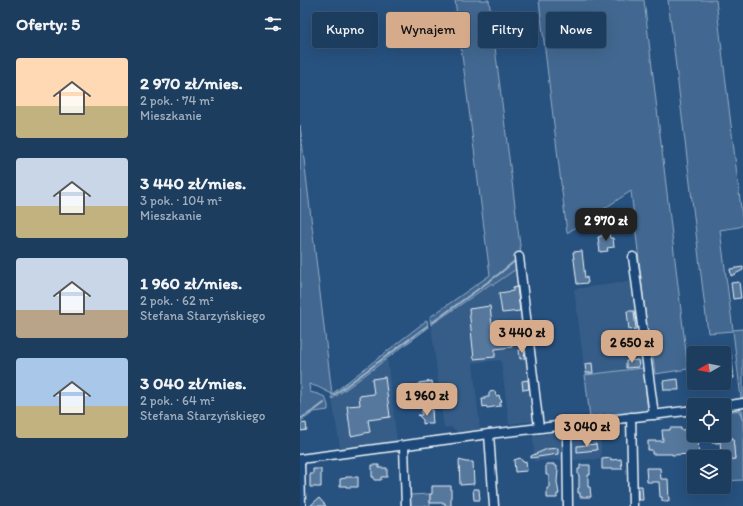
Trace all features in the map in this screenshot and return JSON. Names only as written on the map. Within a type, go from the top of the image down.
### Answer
[{"type":"street","points":[[519,257],[539,428]]},
{"type":"street","points":[[633,257],[654,415]]},
{"type":"street","points":[[731,405],[743,403]]},
{"type":"street","points":[[301,506],[300,459],[343,450],[404,446],[489,434],[687,411]]},
{"type":"street","points":[[631,418],[633,506]]},
{"type":"street","points":[[567,425],[568,506]]},
{"type":"street","points":[[489,434],[494,506]]},
{"type":"street","points":[[404,446],[406,506]]},
{"type":"shaded area","points":[[455,0],[489,0],[491,12],[478,12],[478,48],[495,48],[521,253],[518,256],[519,267],[493,285],[492,283],[431,325],[430,317],[490,275],[461,48],[470,48],[470,12],[457,12]]},
{"type":"shaded area","points":[[539,0],[644,0],[687,369],[655,374],[651,341],[648,337],[631,191],[567,233]]},
{"type":"shaded area","points":[[668,0],[716,0],[743,225],[720,230],[733,330],[743,329],[743,397],[741,398],[733,331],[708,333]]},
{"type":"shaded area","points":[[300,125],[332,394],[309,384],[310,392],[325,397],[328,410],[314,412],[300,422]]},
{"type":"shaded area","points":[[517,268],[535,416],[533,421],[509,424],[501,360],[473,363],[480,429],[458,432],[451,427],[444,428],[431,325],[493,282],[493,285]]},
{"type":"shaded area","points":[[633,281],[643,368],[585,375],[574,289]]},
{"type":"shaded area","points":[[427,320],[428,328],[332,399],[332,394]]},
{"type":"shaded area","points":[[387,357],[397,441],[340,448],[332,399],[367,374]]},
{"type":"shaded area","points":[[643,368],[648,411],[590,418],[585,375]]},
{"type":"shaded area","points":[[743,410],[743,480],[731,481],[731,459],[735,459],[733,438],[731,438],[731,411]]},
{"type":"shaded area","points":[[601,428],[601,459],[573,460],[572,431]]},
{"type":"shaded area","points":[[561,432],[562,460],[534,461],[533,436]]},
{"type":"shaded area","points":[[430,494],[430,506],[409,506],[409,495]]},
{"type":"building","points":[[609,233],[610,238],[613,238],[614,247],[607,248],[608,251],[600,252],[598,237],[602,236],[602,234]]},
{"type":"building","points":[[582,251],[585,278],[587,277],[588,283],[577,284],[573,252]]},
{"type":"building","points":[[743,267],[743,270],[731,276],[730,269]]},
{"type":"building","points":[[739,282],[741,298],[733,299],[731,283]]},
{"type":"building","points":[[517,287],[520,311],[502,313],[499,293],[513,291],[513,288]]},
{"type":"building","points":[[490,306],[493,334],[510,332],[512,347],[495,349],[495,357],[474,359],[469,309]]},
{"type":"building","points":[[627,311],[634,311],[636,329],[629,330]]},
{"type":"building","points":[[519,350],[524,350],[525,358],[520,359]]},
{"type":"building","points":[[731,354],[734,378],[731,378]]},
{"type":"building","points":[[638,360],[639,367],[626,368],[626,361]]},
{"type":"building","points":[[592,363],[593,373],[586,373],[585,364]]},
{"type":"building","points":[[385,377],[390,417],[368,420],[370,432],[351,436],[347,406],[360,405],[359,396],[374,394],[372,379]]},
{"type":"building","points":[[678,379],[679,390],[664,390],[663,381]]},
{"type":"building","points":[[528,380],[529,389],[523,390],[522,381]]},
{"type":"building","points":[[432,381],[433,388],[420,389],[419,383]]},
{"type":"building","points":[[495,391],[496,396],[499,395],[502,401],[500,406],[487,408],[486,406],[483,407],[482,399],[489,397],[489,392]]},
{"type":"building","points":[[432,409],[433,424],[423,424],[423,420],[418,415],[422,415],[422,410]]},
{"type":"building","points":[[306,423],[307,430],[301,431],[300,424]]},
{"type":"building","points":[[670,428],[687,429],[687,442],[698,442],[699,450],[687,450],[687,454],[652,454],[652,450],[648,450],[648,441],[663,441],[662,430],[670,430]]},
{"type":"building","points":[[731,438],[733,438],[735,459],[731,459],[731,450],[721,450],[720,442],[731,442]]},
{"type":"building","points":[[596,444],[597,450],[577,452],[577,446]]},
{"type":"building","points":[[558,448],[558,454],[531,458],[531,456],[547,449]]},
{"type":"building","points":[[520,458],[523,462],[526,461],[527,471],[515,472],[514,460]]},
{"type":"building","points":[[611,458],[611,460],[621,459],[622,469],[602,469],[602,459]]},
{"type":"building","points":[[459,460],[473,462],[474,484],[460,485]]},
{"type":"building","points":[[546,464],[554,464],[554,466],[557,466],[559,494],[557,494],[557,498],[547,498],[549,475],[546,475]]},
{"type":"building","points":[[372,465],[379,465],[379,468],[387,468],[387,477],[381,477],[381,480],[374,480],[374,477],[372,477]]},
{"type":"building","points":[[580,465],[590,465],[588,487],[590,487],[591,497],[580,497],[580,493],[578,493],[578,469],[580,469]]},
{"type":"building","points":[[646,468],[660,468],[661,479],[668,479],[669,501],[662,501],[662,497],[660,497],[659,482],[647,482]]},
{"type":"building","points":[[313,469],[321,469],[321,487],[310,487],[310,474],[313,474]]},
{"type":"building","points":[[346,477],[358,477],[358,487],[340,486],[340,479]]},
{"type":"building","points":[[432,486],[451,486],[451,506],[445,506],[445,503],[430,503]]},
{"type":"building","points":[[638,486],[642,486],[643,500],[638,500]]},
{"type":"building","points":[[473,489],[479,489],[480,500],[474,500]]},
{"type":"building","points":[[319,498],[326,506],[310,506]]},
{"type":"waterway","points":[[433,322],[516,260]]},
{"type":"waterway","points":[[334,395],[427,326]]},
{"type":"waterway","points":[[300,419],[324,403]]},
{"type":"waterway","points":[[740,412],[743,420]]}]
